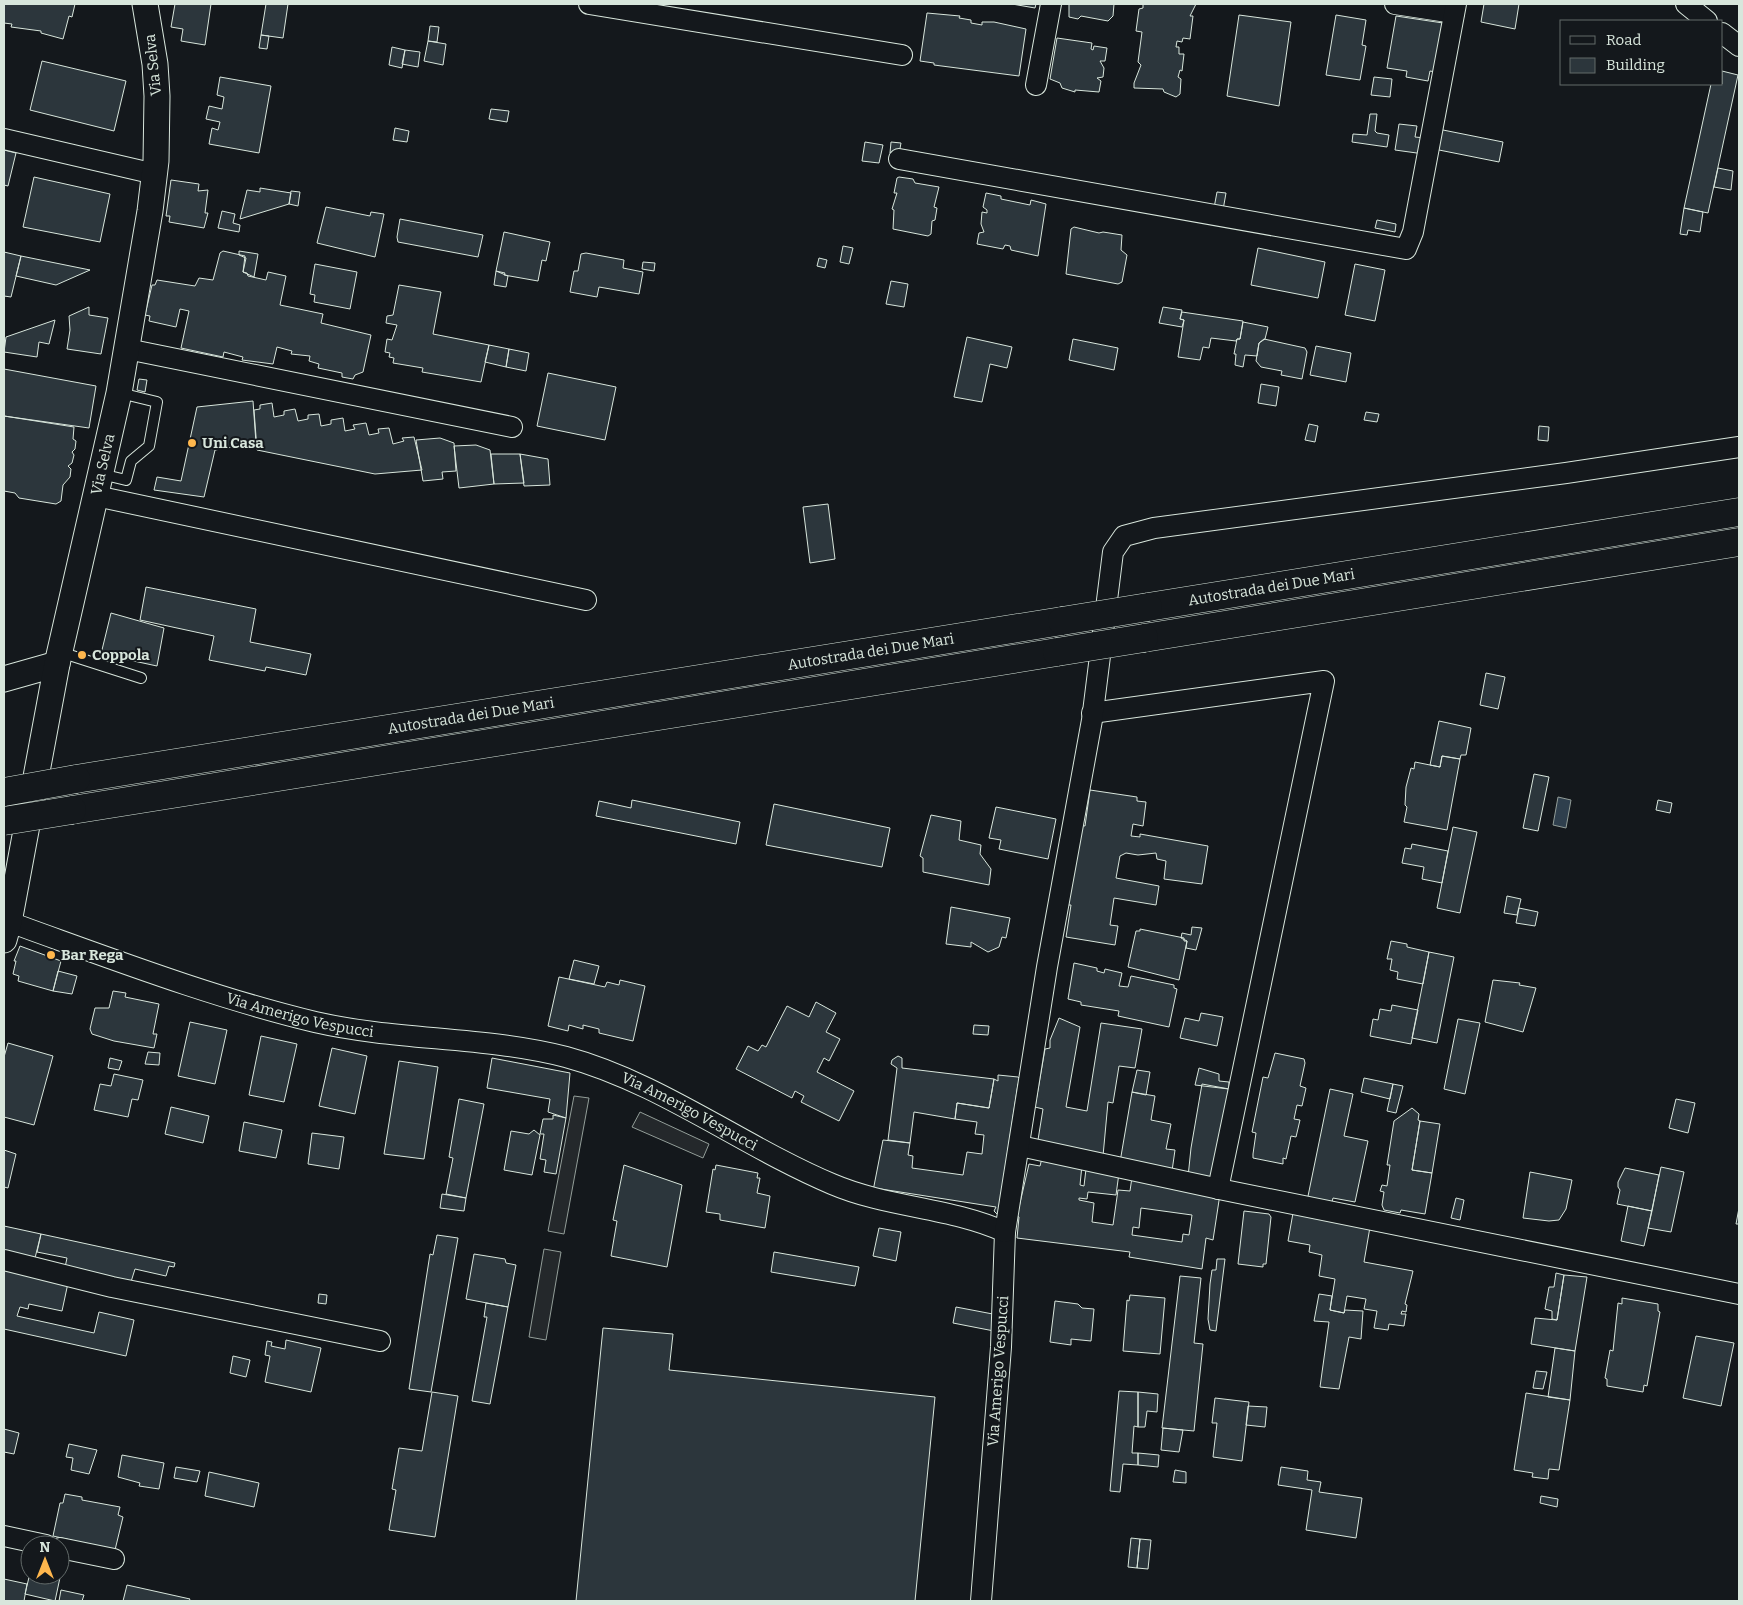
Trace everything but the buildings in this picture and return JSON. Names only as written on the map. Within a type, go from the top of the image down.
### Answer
[{"type":"highway","name":"Autostrada dei Due Mari","points":[[4,792],[1739,512]]},
{"type":"highway","name":"Autostrada dei Due Mari","points":[[4,821],[1739,542]]},
{"type":"street","name":"Via Selva","points":[[6,931],[59,658],[118,393],[143,260],[155,174],[157,96],[155,64],[145,4]]},
{"type":"street","points":[[589,4],[902,55]]},
{"type":"street","points":[[1036,85],[1051,4]]},
{"type":"street","points":[[899,159],[1406,249],[1413,232],[1455,9],[1395,4]]},
{"type":"street","points":[[1686,4],[1706,20]]},
{"type":"street","points":[[1723,34],[1739,46]]},
{"type":"street","points":[[4,139],[155,174]]},
{"type":"street","points":[[127,349],[512,427]]},
{"type":"street","points":[[1005,1232],[1009,1198],[1020,1146],[1046,967],[1092,713],[1113,552],[1124,536],[1154,528],[1566,473],[1739,447]]},
{"type":"street","points":[[98,485],[586,600]]},
{"type":"street","points":[[4,679],[59,658]]},
{"type":"street","points":[[1092,713],[1324,681],[1218,1189]]},
{"type":"street","name":"Via Amerigo Vespucci","points":[[6,931],[200,990],[316,1022],[395,1035],[488,1042],[567,1057],[625,1078],[832,1184],[877,1200],[959,1216],[987,1224],[1005,1232],[1002,1348],[981,1601]]},
{"type":"street","points":[[1020,1146],[1218,1189],[1739,1294]]},
{"type":"street","points":[[4,1260],[112,1287],[380,1341]]},
{"type":"street","points":[[4,1536],[20,1539]]},
{"type":"street","points":[[70,1550],[114,1559]]},
{"type":"lane","points":[[98,485],[126,480],[131,460],[149,446],[157,402],[118,393]]},
{"type":"lane","points":[[59,658],[142,678]]},
{"type":"shaded area","points":[[574,1096],[589,1098],[564,1234],[548,1231]]},
{"type":"shaded area","points":[[640,1112],[709,1144],[703,1158],[632,1127]]},
{"type":"shaded area","points":[[544,1249],[561,1252],[546,1340],[529,1337]]},
{"type":"water","points":[[1558,797],[1571,800],[1566,828],[1553,825]]},
{"type":"place","name":"Uni Casa","points":[[192,443]]},
{"type":"place","name":"Coppola","points":[[82,655]]},
{"type":"place","name":"Bar Rega","points":[[51,955]]}]
